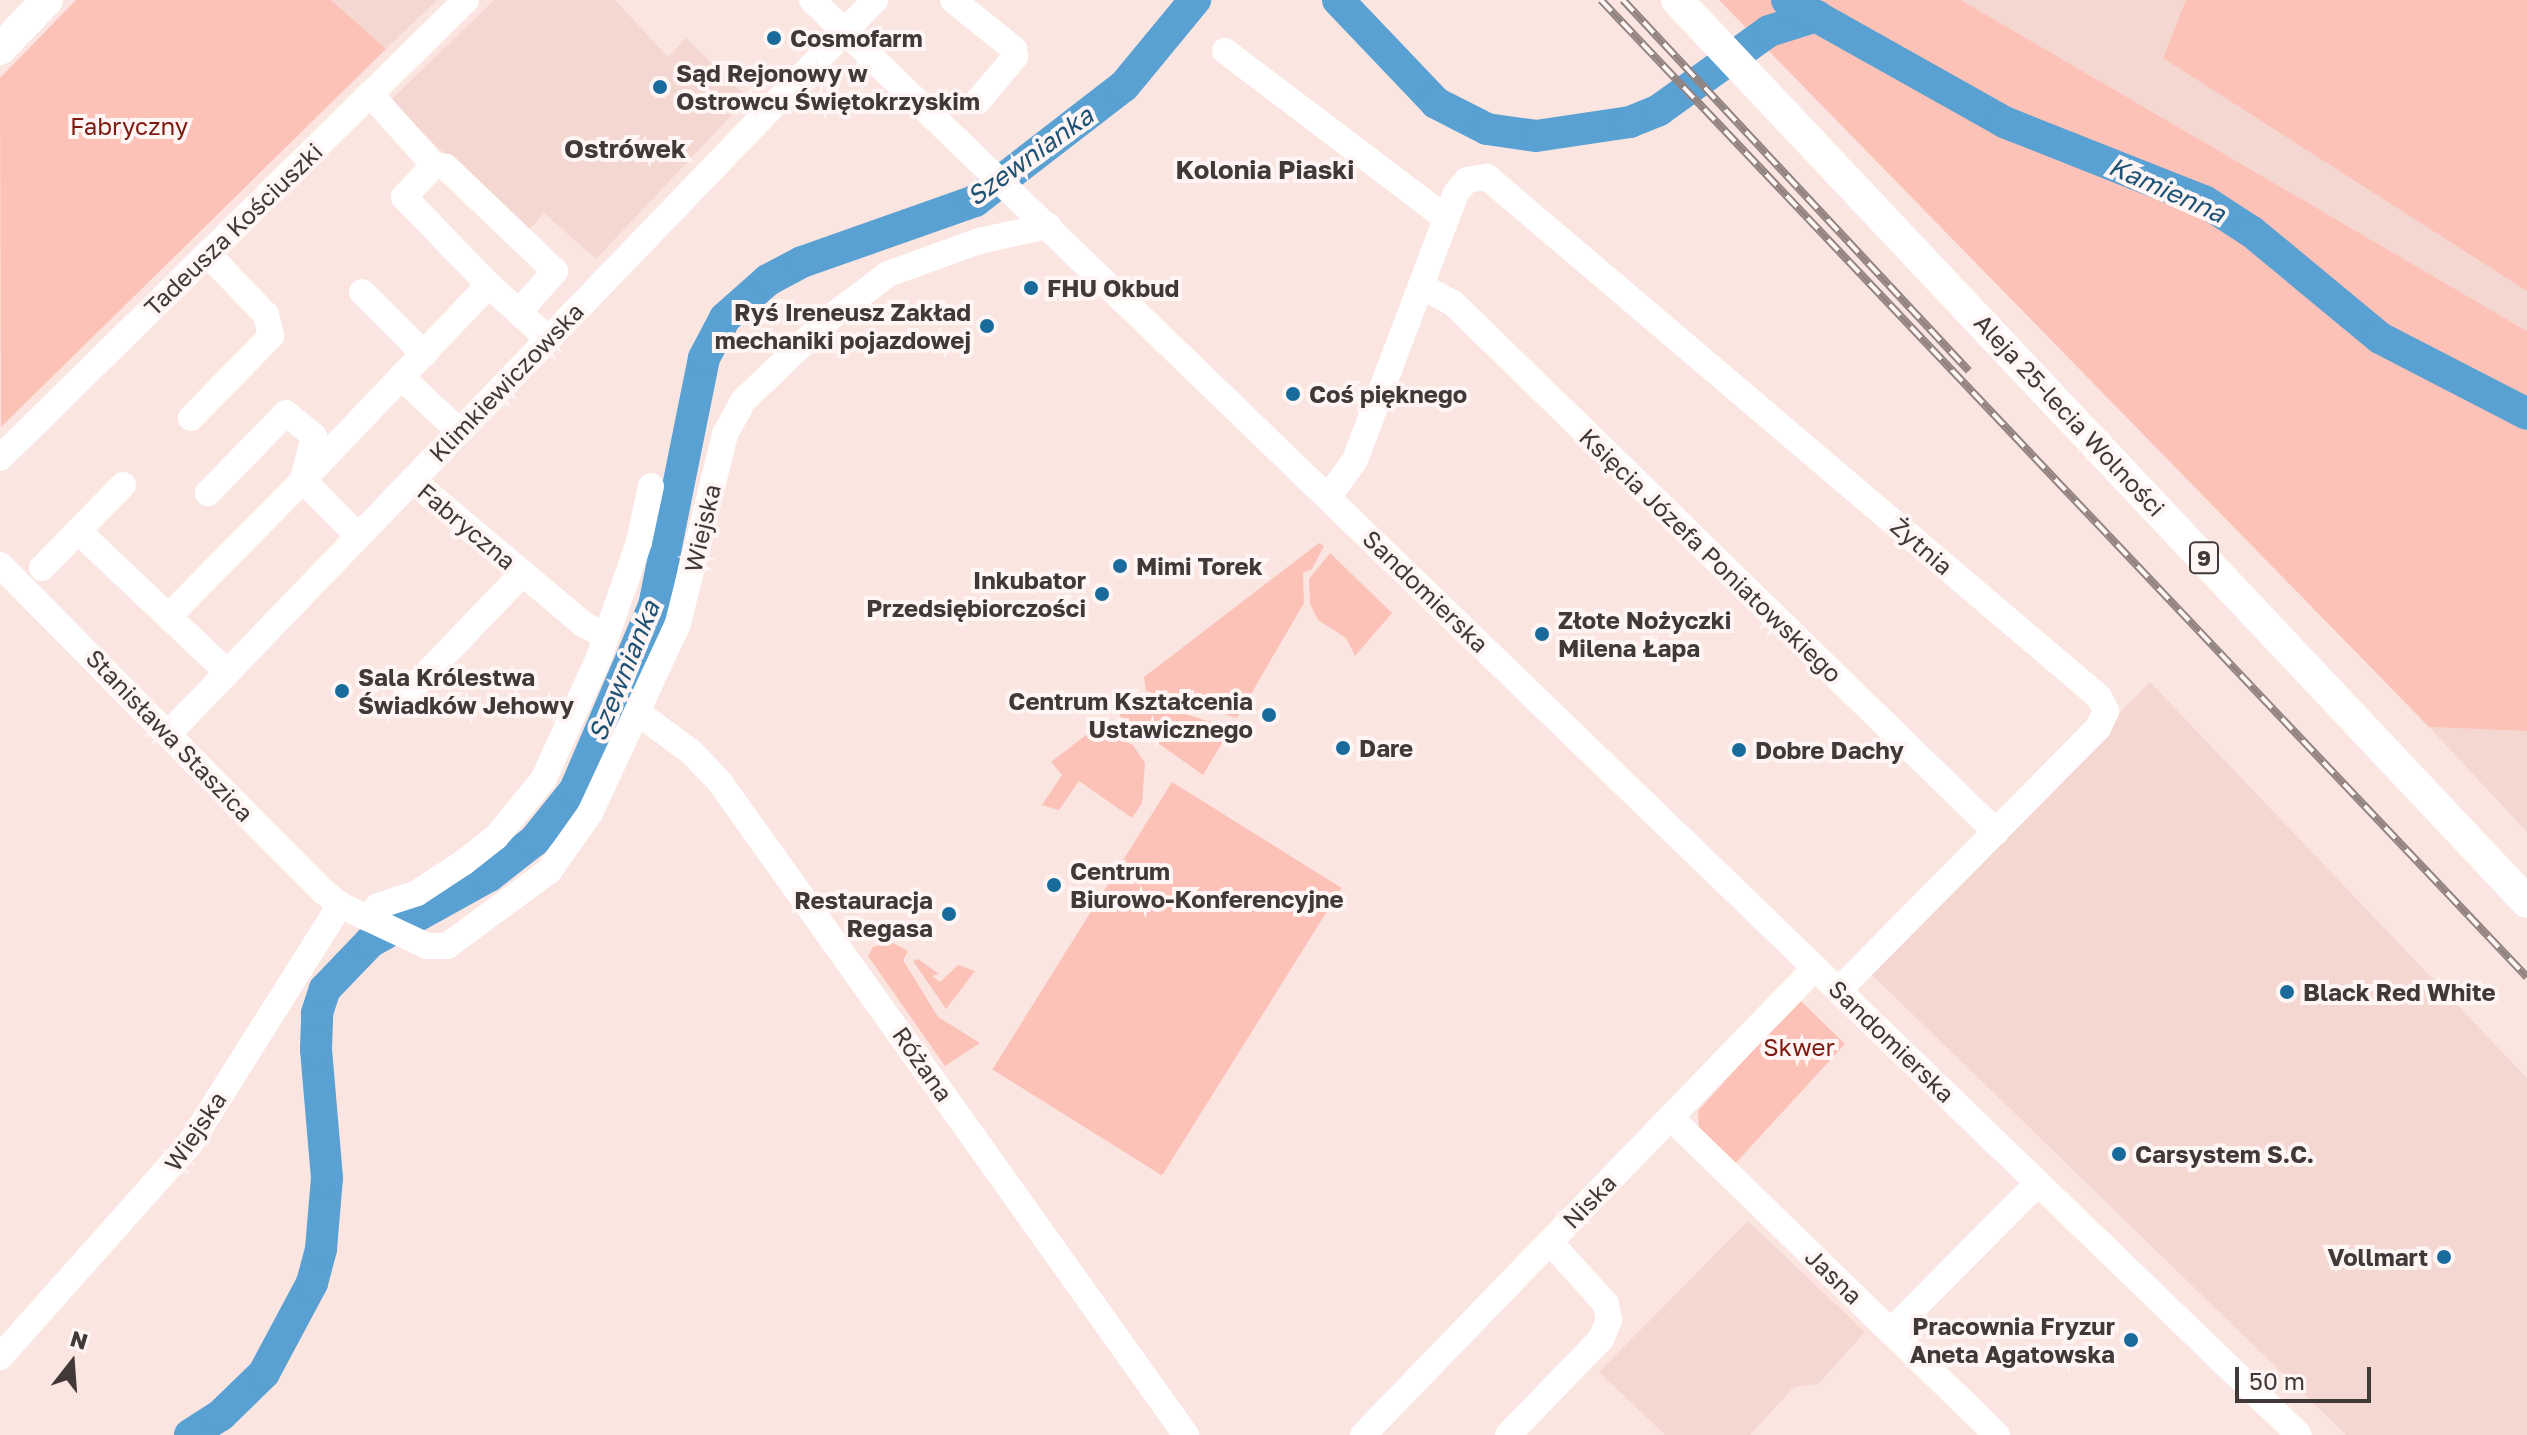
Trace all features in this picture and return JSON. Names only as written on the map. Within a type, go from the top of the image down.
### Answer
[{"type":"main road","points":[[0,49],[47,0]]},
{"type":"main road","name":"Aleja 25-lecia Wolności","points":[[1677,0],[2527,902]]},
{"type":"street","name":"Tadeusza Kościuszki","points":[[0,458],[466,0]]},
{"type":"street","name":"Sandomierska","points":[[812,0],[2299,1435]]},
{"type":"street","name":"Klimkiewiczowska","points":[[169,733],[875,0]]},
{"type":"street","points":[[953,0],[1014,49],[1015,57],[978,101]]},
{"type":"street","points":[[1225,51],[1446,218],[1355,460],[1329,496]]},
{"type":"street","points":[[370,94],[434,165],[446,167],[555,271],[519,312]]},
{"type":"street","points":[[434,165],[404,197],[489,285],[548,339]]},
{"type":"street","name":"Żytnia","points":[[1446,218],[1467,180],[1479,176],[1499,183],[2099,697],[2106,711],[2098,728],[1839,990]]},
{"type":"street","name":"Wiejska","points":[[0,1357],[189,1145],[340,905],[427,946],[447,946],[549,871],[590,813],[678,623],[725,434],[744,400],[831,317],[888,274],[979,241],[1048,226]]},
{"type":"street","points":[[191,418],[271,336],[266,315],[208,254]]},
{"type":"street","points":[[169,616],[489,285]]},
{"type":"street","name":"Księcia Józefa Poniatowskiego","points":[[1421,286],[1453,303],[1996,832]]},
{"type":"street","points":[[362,292],[424,354]]},
{"type":"street","points":[[401,377],[459,431]]},
{"type":"street","points":[[208,493],[286,413],[314,436],[303,480]]},
{"type":"street","points":[[303,480],[358,536]]},
{"type":"street","name":"Fabryczna","points":[[412,480],[583,624],[606,636]]},
{"type":"street","points":[[42,568],[123,485]]},
{"type":"street","points":[[367,918],[378,906],[417,893],[496,837],[543,780],[606,636],[639,542],[651,486]]},
{"type":"street","points":[[78,531],[227,672]]},
{"type":"street","name":"Stanisława Staszica","points":[[0,565],[340,905]]},
{"type":"street","name":"Fabryczna","points":[[406,695],[523,573]]},
{"type":"street","name":"Różana","points":[[638,713],[690,751],[719,781],[1186,1435]]},
{"type":"street","name":"Niska","points":[[1363,1435],[1815,968]]},
{"type":"street","name":"Jasna","points":[[1670,1117],[1892,1330],[1996,1435]]},
{"type":"street","points":[[1892,1330],[2038,1183]]},
{"type":"street","points":[[1508,1435],[1601,1339],[1609,1320],[1606,1304],[1550,1242]]},
{"type":"shaded area","points":[[331,0],[437,0],[386,49]]},
{"type":"shaded area","name":"Sąd Rejonowy w Ostrowcu Świętokrzyskim","points":[[494,0],[615,0],[668,57],[686,38],[748,98],[596,259],[544,213],[526,233],[390,101]]},
{"type":"shaded area","points":[[1961,0],[2527,0],[2527,331]]},
{"type":"shaded area","points":[[2150,682],[2527,1078],[2527,1435],[2346,1435],[1867,970]]},
{"type":"shaded area","points":[[2429,727],[2527,731],[2527,832]]},
{"type":"shaded area","points":[[1748,1221],[1865,1332],[1818,1384],[1794,1387],[1750,1435],[1665,1435],[1599,1372]]},
{"type":"green space","name":"Fabryczny","points":[[76,0],[331,0],[386,49],[1,427],[0,78]]},
{"type":"green space","points":[[1719,0],[1961,0],[2527,331],[2527,731],[2429,727]]},
{"type":"green space","points":[[2186,0],[2527,0],[2527,291],[2163,58]]},
{"type":"green space","points":[[1319,543],[1324,546],[1312,569],[1303,573],[1304,603],[1237,718],[1146,691],[1144,677]]},
{"type":"green space","points":[[1330,553],[1392,613],[1355,656],[1346,638],[1318,620],[1310,604],[1309,579]]},
{"type":"green space","points":[[1145,702],[1231,728],[1203,775],[1120,716],[1120,703]]},
{"type":"green space","points":[[1095,728],[1133,745],[1145,763],[1142,803],[1132,818],[1079,781],[1059,810],[1042,805],[1062,775],[1051,762]]},
{"type":"green space","points":[[1172,782],[1342,888],[1162,1175],[992,1069]]},
{"type":"green space","points":[[889,941],[908,951],[903,960],[938,1017],[980,1043],[945,1066],[868,956],[873,947]]},
{"type":"green space","points":[[918,959],[939,974],[932,976],[940,982],[958,965],[975,971],[946,1009],[913,961]]},
{"type":"green space","name":"Skwer","points":[[1799,999],[1845,1044],[1734,1165],[1699,1130],[1698,1111]]},
{"type":"waterway","name":"Szewnianka","points":[[190,1435],[221,1415],[264,1373],[312,1283],[321,1249],[327,1178],[316,1049],[317,1013],[325,989],[370,942],[489,876],[534,841],[575,790],[654,606],[704,358],[725,318],[768,280],[802,262],[975,201],[1124,86],[1195,0]]},
{"type":"waterway","name":"Szewnianka","points":[[1338,0],[1436,103],[1487,129],[1536,136],[1630,122],[1659,110],[1769,31],[1817,16]]},
{"type":"waterway","name":"Kamienna","points":[[1787,0],[2004,122],[2204,201],[2252,232],[2380,338],[2527,414]]},
{"type":"railway","points":[[1601,0],[2527,977]]},
{"type":"railway","points":[[1623,0],[1969,371]]},
{"type":"place","name":"Cosmofarm","points":[[774,38]]},
{"type":"place","name":"Sąd Rejonowy w Ostrowcu Świętokrzyskim","points":[[660,87]]},
{"type":"place","name":"FHU Okbud","points":[[1031,288]]},
{"type":"place","name":"Ryś Ireneusz Zakład mechaniki pojazdowej","points":[[987,326]]},
{"type":"place","name":"Coś pięknego","points":[[1293,394]]},
{"type":"place","name":"Mimi Torek","points":[[1120,566]]},
{"type":"place","name":"Inkubator Przedsiębiorczości","points":[[1102,594]]},
{"type":"place","name":"Złote Nożyczki Milena Łapa","points":[[1542,634]]},
{"type":"place","name":"Sala Królestwa Świadków Jehowy","points":[[342,691]]},
{"type":"place","name":"Centrum Kształcenia Ustawicznego","points":[[1269,715]]},
{"type":"place","name":"Dare","points":[[1343,748]]},
{"type":"place","name":"Dobre Dachy","points":[[1739,750]]},
{"type":"place","name":"Centrum Biurowo-Konferencyjne","points":[[1054,885]]},
{"type":"place","name":"Restauracja Regasa","points":[[949,914]]},
{"type":"place","name":"Black Red White","points":[[2287,992]]},
{"type":"place","name":"Carsystem S.C.","points":[[2119,1154]]},
{"type":"place","name":"Vollmart","points":[[2444,1257]]},
{"type":"place","name":"Pracownia Fryzur Aneta Agatowska","points":[[2131,1340]]},
{"type":"district","name":"Ostrówek","points":[[625,149]]},
{"type":"district","name":"Kolonia Piaski","points":[[1265,170]]}]
